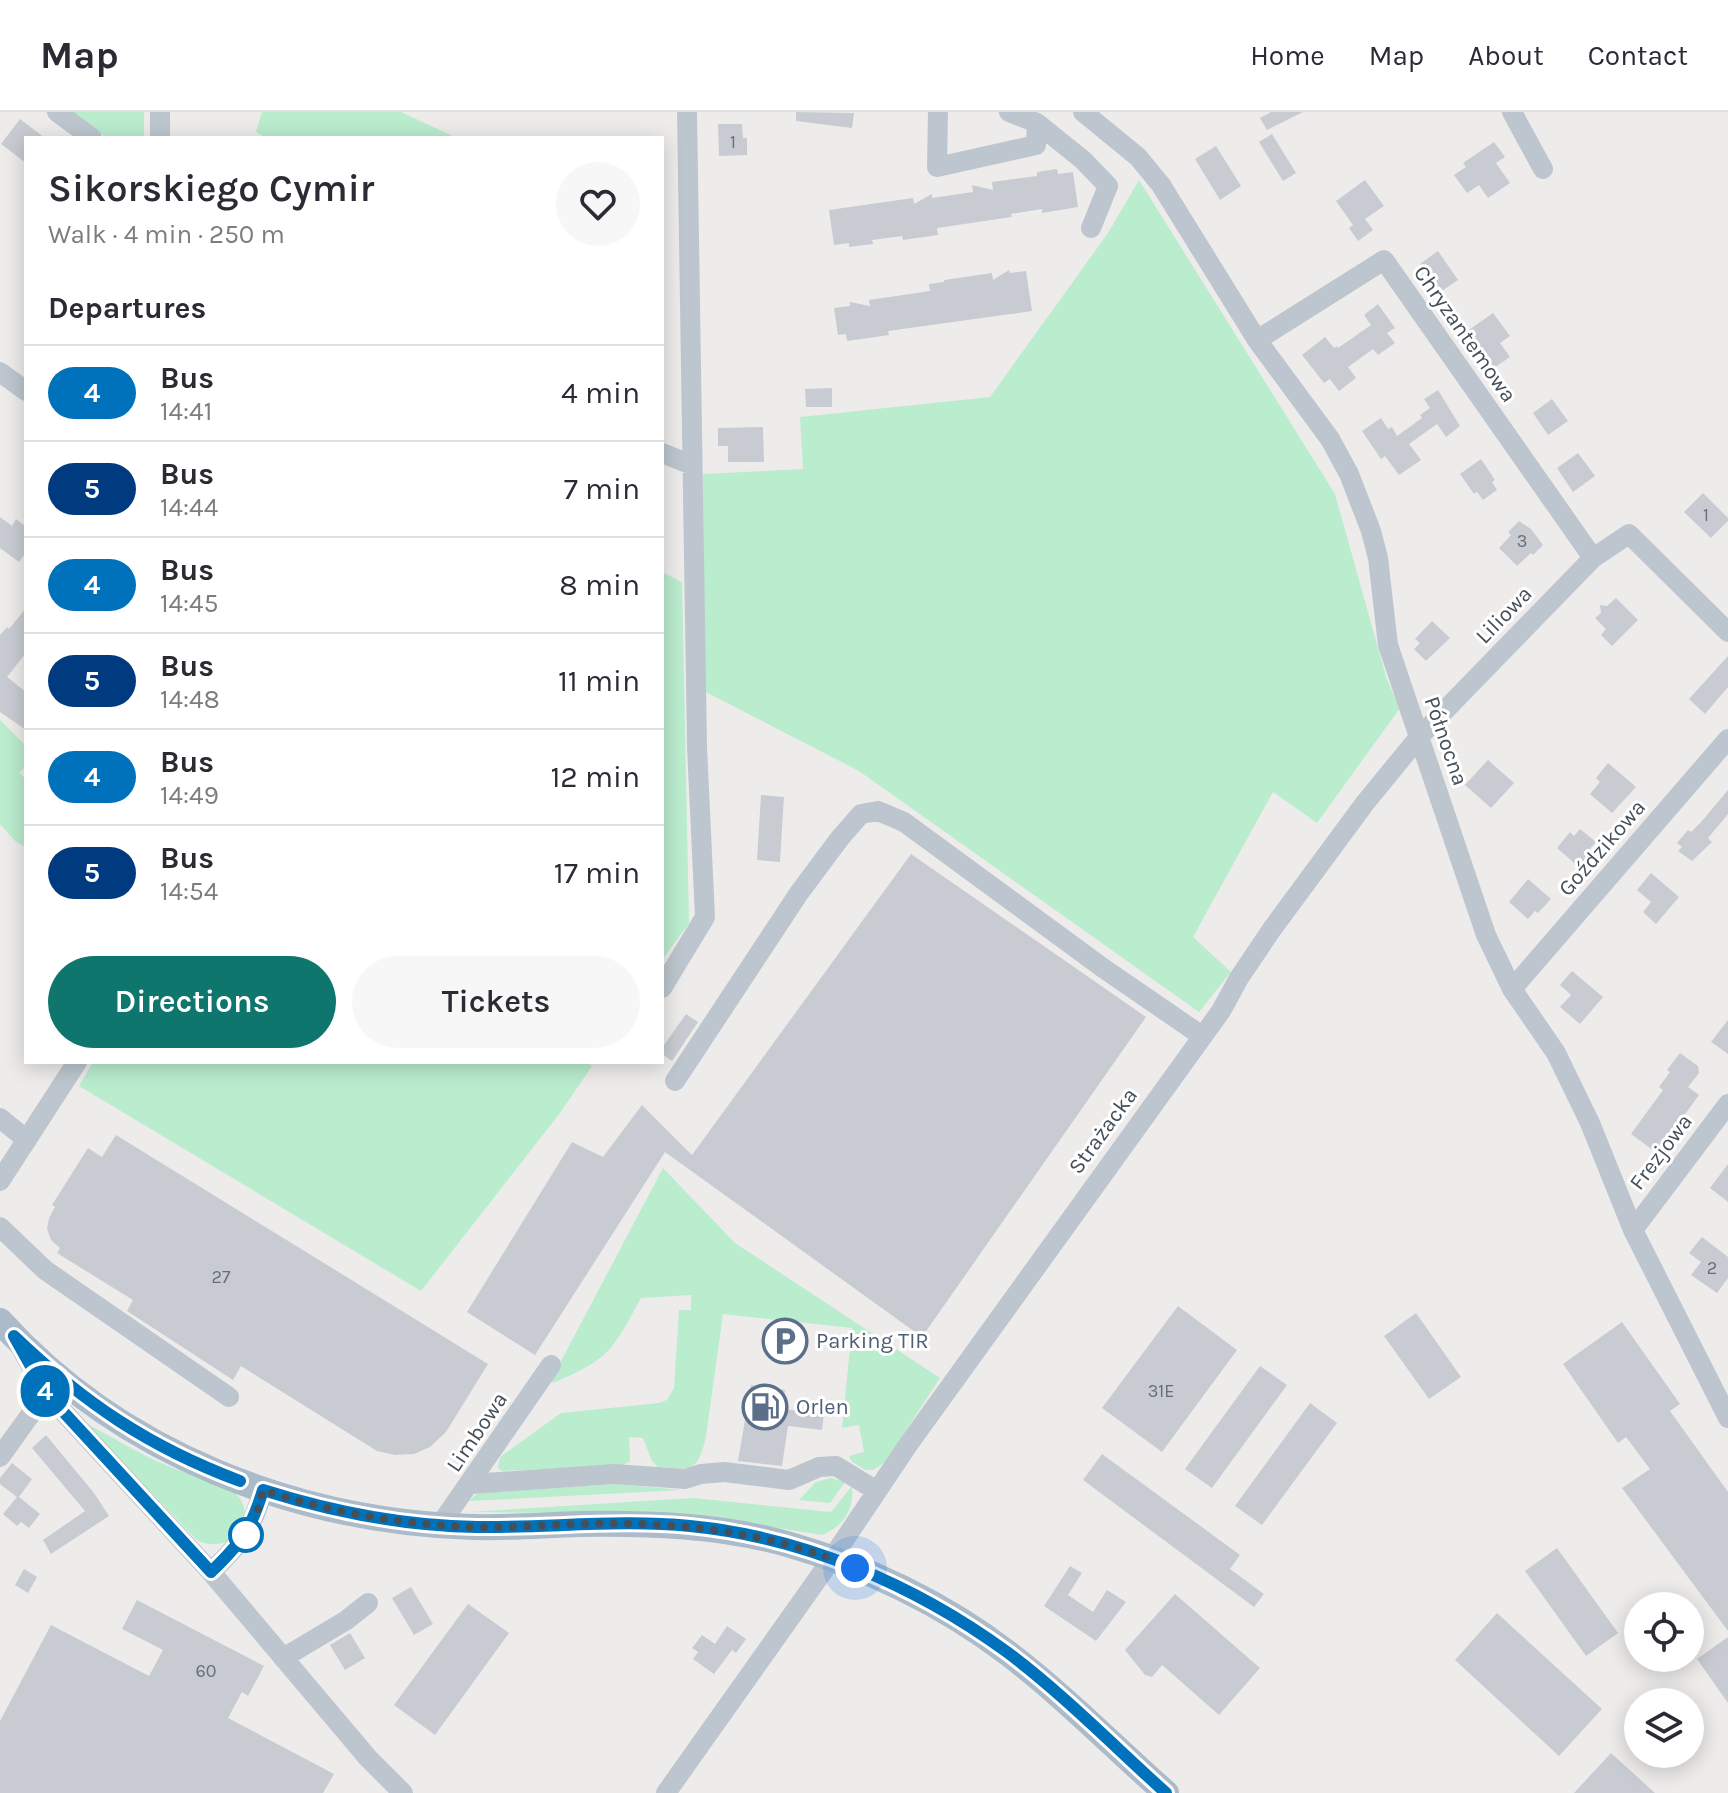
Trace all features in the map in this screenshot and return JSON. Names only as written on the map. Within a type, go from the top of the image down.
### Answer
[{"type":"main road","points":[[7,1329],[58,1378],[118,1422],[180,1456],[314,1507],[386,1520],[440,1525],[689,1526],[741,1533],[832,1559],[938,1607],[1007,1653],[1166,1793]]},
{"type":"street","points":[[57,112],[89,136]]},
{"type":"street","points":[[160,112],[160,136]]},
{"type":"street","points":[[664,985],[705,917],[697,747],[687,112]]},
{"type":"street","points":[[938,112],[937,167],[1036,145],[1037,123]]},
{"type":"street","points":[[1009,112],[1037,123],[1083,160],[1108,186],[1091,228]]},
{"type":"street","name":"Północna","points":[[1083,112],[1138,157],[1161,185],[1257,340],[1330,439],[1349,474],[1375,545],[1388,645],[1486,935],[1512,989],[1556,1053],[1590,1123],[1633,1230],[1728,1418]]},
{"type":"street","points":[[1512,112],[1543,169]]},
{"type":"street","name":"Chryzantemowa","points":[[1257,340],[1384,260],[1593,558]]},
{"type":"street","points":[[0,372],[24,390]]},
{"type":"street","points":[[664,454],[692,465]]},
{"type":"street","name":"Liliowa","points":[[1419,737],[1593,558],[1629,534],[1728,632]]},
{"type":"street","name":"Strażacka","points":[[666,1793],[1202,1036],[1263,942],[1365,803],[1419,737]]},
{"type":"street","name":"Goździkowa","points":[[1512,989],[1728,739]]},
{"type":"street","points":[[675,1081],[799,893],[840,838],[861,814],[878,811],[904,822],[1103,968],[1202,1036]]},
{"type":"street","points":[[0,1181],[76,1064]]},
{"type":"street","name":"Frezjowa","points":[[1633,1230],[1728,1104]]},
{"type":"street","points":[[0,1118],[27,1140]]},
{"type":"street","points":[[0,1227],[45,1270],[229,1397]]},
{"type":"street","points":[[7,1329],[46,1393],[211,1572],[368,1758],[403,1793]]},
{"type":"street","name":"Limbowa","points":[[440,1525],[551,1365]]},
{"type":"street","points":[[0,1457],[46,1393]]},
{"type":"street","points":[[471,1484],[614,1474],[685,1479],[724,1472],[789,1480],[819,1467],[836,1466],[877,1491]]},
{"type":"street","points":[[211,1572],[246,1535],[256,1517],[263,1490]]},
{"type":"street","points":[[283,1658],[345,1621],[368,1603]]},
{"type":"green space","points":[[73,112],[144,112],[144,136],[104,136]]},
{"type":"green space","points":[[262,112],[401,112],[453,136],[263,136],[256,132]]},
{"type":"green space","points":[[1139,180],[1335,494],[1387,680],[1400,708],[1317,823],[1273,792],[1193,937],[1231,972],[1199,1012],[859,771],[704,691],[703,474],[803,469],[800,417],[990,397],[1108,233]]},
{"type":"green space","points":[[664,573],[682,582],[689,923],[664,957]]},
{"type":"green space","points":[[0,720],[24,744],[24,768],[19,773],[24,777],[24,846],[15,841],[0,824]]},
{"type":"green space","points":[[92,1064],[592,1066],[560,1113],[421,1291],[79,1086]]},
{"type":"green space","points":[[663,1168],[735,1243],[940,1378],[885,1462],[873,1470],[865,1470],[852,1462],[849,1456],[864,1452],[859,1425],[842,1428],[852,1328],[723,1314],[706,1436],[700,1456],[692,1466],[658,1467],[652,1461],[643,1438],[629,1437],[630,1461],[622,1466],[502,1471],[498,1468],[500,1457],[561,1413],[659,1403],[667,1400],[674,1388],[679,1310],[691,1310],[691,1295],[641,1298],[608,1351],[587,1367],[553,1383],[551,1380]]},
{"type":"green space","points":[[84,1422],[157,1461],[232,1491],[243,1505],[245,1515],[238,1533],[221,1544],[197,1540]]},
{"type":"green space","points":[[831,1478],[845,1482],[830,1503],[799,1500],[816,1482]]},
{"type":"green space","points":[[617,1484],[682,1490],[469,1501],[478,1493]]},
{"type":"green space","points":[[852,1486],[846,1516],[836,1527],[822,1535],[672,1514],[470,1512],[693,1498],[831,1512]]},
{"type":"building","points":[[796,112],[854,113],[852,128],[796,121]]},
{"type":"building","points":[[1271,112],[1303,112],[1267,130],[1260,118]]},
{"type":"building","points":[[20,119],[42,136],[24,136],[24,161],[1,144]]},
{"type":"building","points":[[718,124],[742,124],[743,138],[747,138],[747,155],[719,156]]},
{"type":"building","points":[[1272,134],[1296,173],[1283,181],[1259,142]]},
{"type":"building","points":[[1494,142],[1505,157],[1496,163],[1510,183],[1488,198],[1479,185],[1467,193],[1454,175],[1466,167],[1463,163]]},
{"type":"building","points":[[1216,146],[1241,186],[1220,200],[1195,159]]},
{"type":"building","points":[[1057,169],[1058,174],[1073,172],[1078,207],[1042,213],[1042,209],[1011,214],[1012,217],[937,228],[938,235],[872,240],[873,244],[849,247],[849,243],[834,245],[829,210],[913,198],[914,204],[932,194],[932,198],[973,192],[972,185],[993,190],[992,182],[1037,176],[1037,172]]},
{"type":"building","points":[[1365,180],[1384,206],[1365,219],[1373,230],[1358,241],[1349,228],[1353,225],[1336,201]]},
{"type":"building","points":[[1438,251],[1458,280],[1440,292],[1420,264]]},
{"type":"building","points":[[1009,270],[1010,273],[1026,271],[1032,311],[888,331],[889,335],[847,341],[846,334],[838,335],[834,308],[850,306],[850,302],[870,306],[869,300],[930,291],[929,284],[944,280],[992,273],[993,280]]},
{"type":"building","points":[[1378,304],[1395,328],[1387,333],[1395,343],[1378,355],[1373,349],[1348,367],[1356,378],[1339,391],[1330,379],[1324,383],[1302,355],[1325,337],[1334,348],[1338,348],[1371,325],[1364,315]]},
{"type":"building","points":[[1493,313],[1510,336],[1500,343],[1510,357],[1492,369],[1466,332]]},
{"type":"building","points":[[832,388],[832,407],[806,407],[805,389]]},
{"type":"building","points":[[1438,390],[1460,426],[1446,437],[1437,424],[1409,444],[1421,460],[1399,475],[1385,456],[1381,459],[1362,431],[1381,418],[1397,436],[1422,418],[1420,415],[1430,408],[1424,399]]},
{"type":"building","points":[[1552,399],[1568,421],[1548,435],[1533,413]]},
{"type":"building","points":[[763,427],[764,462],[728,462],[728,446],[718,446],[718,428]]},
{"type":"building","points":[[1578,453],[1595,476],[1573,492],[1557,468]]},
{"type":"building","points":[[1481,459],[1495,480],[1492,482],[1497,490],[1483,500],[1477,492],[1474,494],[1460,474]]},
{"type":"building","points":[[1703,493],[1728,518],[1711,538],[1684,512]]},
{"type":"building","points":[[0,517],[12,526],[16,519],[24,525],[24,555],[19,562],[0,548]]},
{"type":"building","points":[[1519,521],[1531,529],[1543,545],[1517,566],[1499,548]]},
{"type":"building","points":[[1616,598],[1638,620],[1612,646],[1601,635],[1606,629],[1595,618],[1601,613],[1600,605],[1607,606]]},
{"type":"building","points":[[24,610],[24,656],[7,677],[24,690],[24,729],[0,712],[0,635],[7,627],[9,629]]},
{"type":"building","points":[[1432,621],[1450,638],[1426,661],[1414,649],[1420,643],[1415,639]]},
{"type":"building","points":[[1728,656],[1728,687],[1705,714],[1689,699]]},
{"type":"building","points":[[1488,760],[1514,783],[1491,808],[1465,785]]},
{"type":"building","points":[[1608,763],[1636,787],[1612,813],[1590,794],[1600,782],[1596,778]]},
{"type":"building","points":[[1728,790],[1728,814],[1708,838],[1712,842],[1692,861],[1678,851],[1682,847],[1677,843],[1688,830],[1691,832],[1702,821]]},
{"type":"building","points":[[761,795],[784,797],[780,862],[757,860]]},
{"type":"building","points":[[1580,829],[1596,842],[1579,867],[1557,848],[1570,832],[1574,836]]},
{"type":"building","points":[[911,854],[1146,1017],[922,1337],[665,1152],[535,1355],[467,1312],[572,1142],[603,1157],[642,1105],[692,1155]]},
{"type":"building","points":[[1651,873],[1679,897],[1656,924],[1643,912],[1651,902],[1637,890]]},
{"type":"building","points":[[1528,879],[1551,899],[1528,919],[1509,902]]},
{"type":"building","points":[[1572,971],[1603,997],[1580,1024],[1560,1007],[1571,995],[1560,985]]},
{"type":"building","points":[[686,1014],[698,1022],[672,1061],[664,1055],[664,1045]]},
{"type":"building","points":[[1728,1020],[1728,1054],[1711,1042]]},
{"type":"building","points":[[1680,1053],[1698,1066],[1699,1073],[1688,1087],[1699,1095],[1657,1153],[1631,1134],[1663,1090],[1659,1087]]},
{"type":"building","points":[[116,1135],[488,1364],[446,1432],[430,1447],[414,1454],[395,1455],[377,1451],[241,1366],[233,1380],[127,1311],[133,1300],[57,1253],[60,1248],[51,1240],[47,1229],[55,1207],[52,1205],[88,1148],[102,1157]]},
{"type":"building","points":[[1728,1164],[1728,1202],[1710,1188]]},
{"type":"building","points":[[1702,1237],[1728,1257],[1728,1278],[1717,1293],[1691,1275],[1701,1262],[1689,1253]]},
{"type":"building","points":[[1178,1306],[1237,1350],[1162,1452],[1102,1408]]},
{"type":"building","points":[[1416,1313],[1461,1377],[1429,1399],[1384,1336]]},
{"type":"building","points":[[1622,1322],[1680,1404],[1670,1411],[1728,1492],[1728,1631],[1704,1599],[1704,1592],[1699,1592],[1622,1488],[1650,1469],[1626,1437],[1618,1443],[1563,1364]]},
{"type":"building","points":[[1260,1366],[1287,1385],[1212,1488],[1185,1469]]},
{"type":"building","points":[[751,1385],[785,1390],[782,1409],[824,1413],[822,1430],[788,1426],[782,1466],[738,1461]]},
{"type":"building","points":[[1310,1403],[1337,1423],[1262,1525],[1235,1506]]},
{"type":"building","points":[[46,1435],[109,1516],[51,1554],[43,1540],[85,1511],[32,1448]]},
{"type":"building","points":[[1102,1454],[1240,1555],[1230,1569],[1264,1594],[1254,1607],[1083,1480]]},
{"type":"building","points":[[12,1463],[32,1479],[19,1497],[40,1514],[29,1528],[21,1522],[17,1526],[3,1514],[17,1497],[0,1484],[0,1478]]},
{"type":"building","points":[[1557,1548],[1618,1633],[1586,1656],[1525,1571]]},
{"type":"building","points":[[1070,1566],[1082,1573],[1068,1595],[1093,1612],[1107,1590],[1126,1602],[1096,1641],[1044,1606]]},
{"type":"building","points":[[24,1569],[37,1577],[28,1593],[15,1585]]},
{"type":"building","points":[[411,1587],[433,1624],[414,1635],[392,1598]]},
{"type":"building","points":[[1175,1594],[1260,1668],[1219,1715],[1162,1665],[1152,1677],[1145,1675],[1125,1650]]},
{"type":"building","points":[[137,1600],[264,1666],[248,1696],[242,1692],[228,1718],[334,1774],[323,1793],[0,1793],[0,1721],[51,1625],[149,1676],[163,1650],[122,1629]]},
{"type":"building","points":[[468,1604],[509,1633],[435,1735],[394,1705]]},
{"type":"building","points":[[1497,1613],[1602,1709],[1559,1756],[1455,1660]]},
{"type":"building","points":[[727,1626],[746,1639],[736,1653],[732,1650],[714,1674],[693,1659],[698,1652],[692,1648],[702,1635],[715,1644]]},
{"type":"building","points":[[350,1633],[365,1658],[345,1670],[330,1645]]},
{"type":"building","points":[[1728,1637],[1728,1703],[1704,1669],[1704,1654]]},
{"type":"building","points":[[1611,1753],[1655,1793],[1574,1793]]},
{"type":"bus line","name":"4","points":[[240,1481],[167,1450],[118,1422],[58,1378],[14,1336],[46,1393],[211,1572],[246,1535],[256,1517],[263,1490],[314,1507],[415,1524],[517,1527],[634,1524],[689,1526],[741,1533],[832,1559],[938,1607],[1037,1677],[1166,1793]]},
{"type":"place","name":"Parking TIR","points":[[785,1341]]},
{"type":"place","name":"Orlen","points":[[765,1407]]},
{"type":"route","points":[[246,1535],[256,1517],[263,1490],[314,1507],[415,1524],[474,1527],[577,1524],[689,1526],[741,1533],[788,1544],[855,1568]]}]
